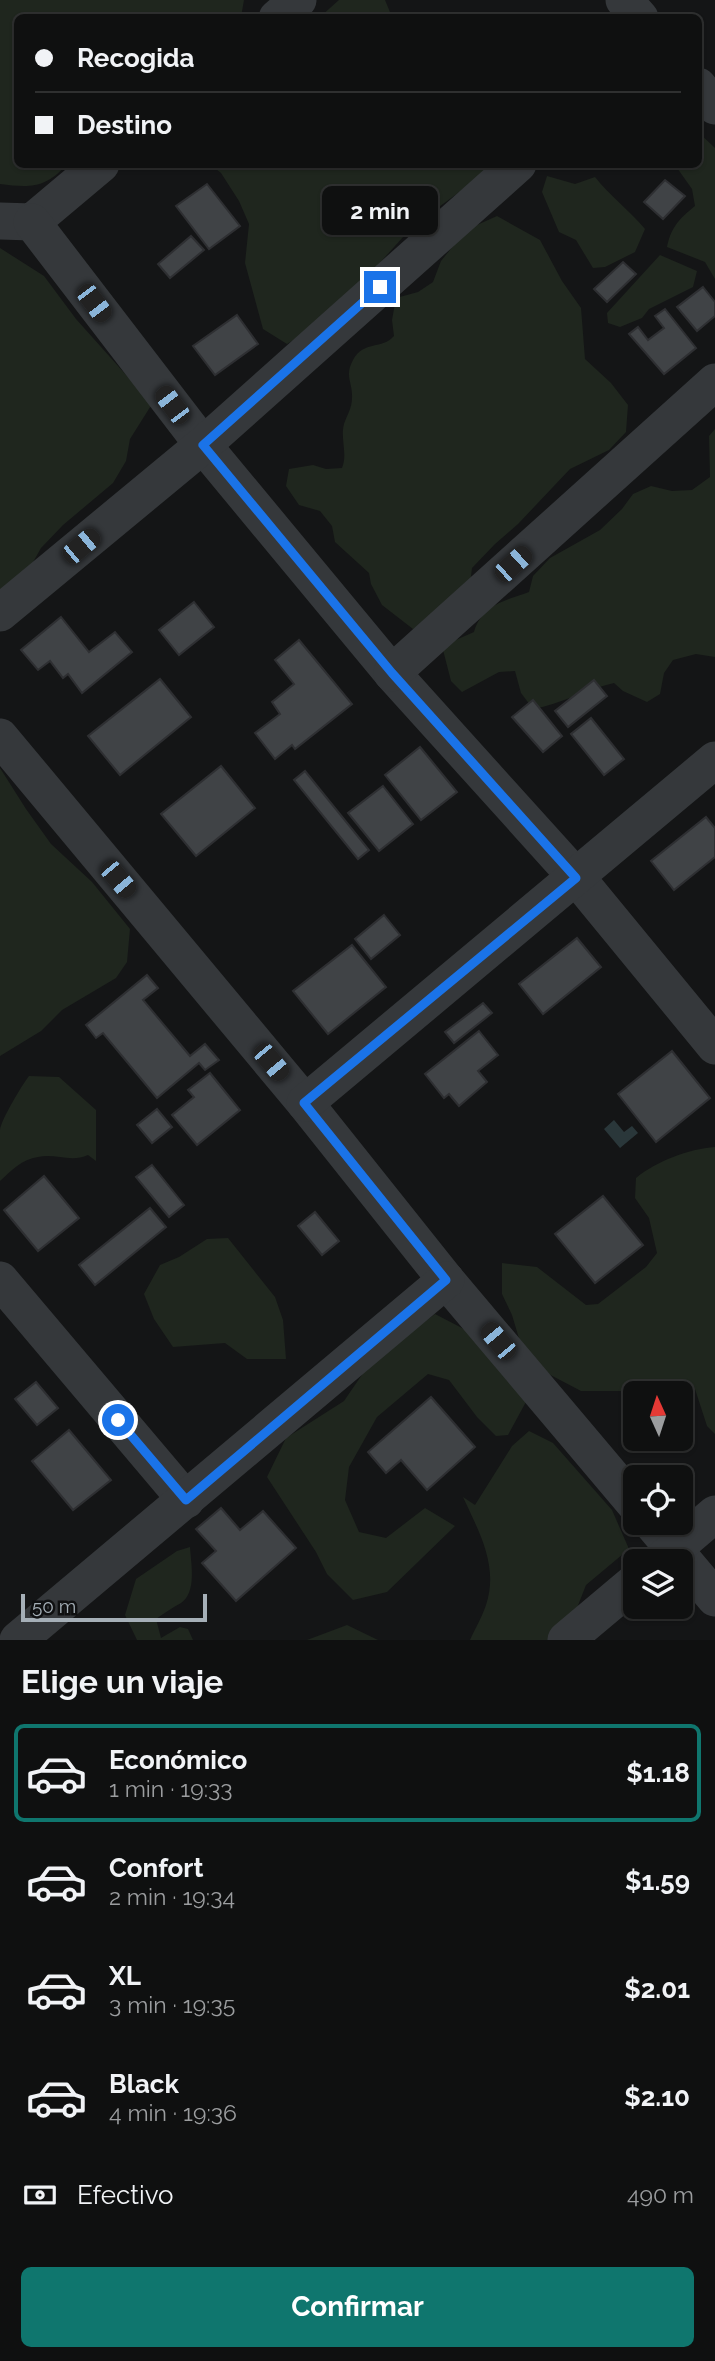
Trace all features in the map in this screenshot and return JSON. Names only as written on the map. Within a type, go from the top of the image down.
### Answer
[{"type":"street","points":[[282,14],[298,0]]},
{"type":"street","points":[[624,0],[636,14]]},
{"type":"street","points":[[702,91],[715,106]]},
{"type":"street","points":[[95,168],[16,222],[392,673],[576,878],[715,1046]]},
{"type":"street","points":[[0,613],[203,445],[514,168]]},
{"type":"street","points":[[392,673],[715,382]]},
{"type":"street","points":[[0,737],[304,1103],[446,1280],[623,1490]]},
{"type":"street","points":[[304,1103],[715,760]]},
{"type":"street","points":[[0,1280],[186,1500]]},
{"type":"street","points":[[18,1640],[446,1280]]},
{"type":"street","points":[[715,1514],[661,1544],[715,1598]]},
{"type":"street","points":[[566,1640],[623,1592]]},
{"type":"shaded area","points":[[0,0],[244,0],[242,14],[14,14],[14,168],[63,168],[37,185],[0,184]]},
{"type":"shaded area","points":[[339,0],[385,0],[391,14],[323,14]]},
{"type":"shaded area","points":[[702,136],[715,148],[715,279],[705,262],[667,247],[677,224],[695,206],[692,189],[677,168],[702,168]]},
{"type":"shaded area","points":[[215,168],[485,168],[481,176],[413,226],[331,317],[287,344],[263,329],[245,263],[249,224],[239,201]]},
{"type":"shaded area","points":[[547,176],[575,184],[595,177],[645,229],[635,252],[605,267],[593,268],[576,240],[559,232],[542,192]]},
{"type":"shaded area","points":[[497,216],[540,240],[562,281],[581,308],[585,359],[611,383],[628,405],[626,432],[609,450],[570,469],[472,568],[470,584],[430,623],[413,629],[382,605],[371,584],[369,573],[335,542],[332,526],[320,511],[299,505],[286,486],[289,469],[313,465],[326,469],[342,468],[343,430],[352,402],[349,375],[353,360],[362,350],[384,343],[394,336],[392,320],[396,298],[418,292],[433,282],[441,261],[466,230]]},
{"type":"shaded area","points":[[0,248],[44,276],[76,319],[152,404],[130,439],[126,461],[113,483],[63,525],[41,548],[28,571],[0,596]]},
{"type":"shaded area","points":[[660,255],[697,271],[693,287],[649,309],[642,318],[620,327],[608,323],[607,313]]},
{"type":"shaded area","points":[[715,429],[715,657],[696,654],[673,660],[664,673],[660,694],[647,702],[623,691],[614,683],[533,709],[521,693],[515,671],[499,672],[462,692],[451,681],[442,646],[474,632],[482,616],[495,605],[529,592],[533,576],[550,558],[600,530],[633,494],[651,486],[672,491],[692,490],[710,477],[709,436]]},
{"type":"shaded area","points":[[0,768],[51,844],[92,882],[130,929],[127,962],[116,978],[62,1010],[41,1031],[0,1056]]},
{"type":"shaded area","points":[[29,1076],[59,1077],[96,1110],[96,1161],[88,1155],[75,1158],[32,1158],[17,1166],[0,1181],[1,1125]]},
{"type":"shaded area","points":[[614,1120],[624,1132],[632,1126],[638,1133],[620,1148],[604,1129]]},
{"type":"shaded area","points":[[715,1147],[715,1434],[707,1426],[695,1389],[693,1390],[693,1381],[623,1381],[622,1391],[581,1391],[541,1370],[524,1355],[512,1315],[502,1294],[502,1263],[537,1267],[586,1305],[598,1304],[646,1267],[657,1253],[649,1218],[635,1198],[636,1178],[653,1166],[694,1150]]},
{"type":"shaded area","points":[[228,1238],[275,1297],[283,1320],[286,1359],[247,1359],[225,1343],[173,1347],[154,1319],[144,1294],[160,1265],[179,1257],[207,1239]]},
{"type":"shaded area","points":[[435,1314],[512,1354],[527,1400],[508,1435],[496,1436],[477,1417],[449,1380],[428,1374],[377,1417],[349,1467],[345,1500],[359,1532],[386,1538],[425,1508],[455,1526],[387,1592],[353,1600],[327,1574],[316,1552],[267,1477],[286,1438],[344,1401],[370,1363]]},
{"type":"shaded area","points":[[529,1431],[553,1443],[612,1510],[629,1549],[623,1549],[623,1554],[586,1585],[568,1631],[557,1640],[470,1640],[486,1605],[490,1577],[485,1550],[463,1497],[475,1505],[512,1446]]},
{"type":"shaded area","points":[[190,1547],[192,1577],[189,1592],[181,1603],[156,1619],[161,1638],[180,1627],[188,1629],[193,1640],[137,1640],[125,1615],[136,1579],[177,1551]]},
{"type":"shaded area","points":[[347,1625],[378,1640],[307,1640]]},
{"type":"building","points":[[665,180],[685,196],[663,219],[644,202]]},
{"type":"building","points":[[207,184],[240,226],[209,249],[176,206]]},
{"type":"building","points":[[191,236],[204,250],[170,278],[158,264]]},
{"type":"building","points":[[623,262],[636,274],[607,302],[594,289]]},
{"type":"building","points":[[703,287],[715,302],[715,316],[697,331],[677,307]]},
{"type":"building","points":[[665,309],[696,348],[664,374],[629,334],[638,327],[648,340],[664,328],[655,316]]},
{"type":"building","points":[[237,315],[258,344],[215,375],[193,346]]},
{"type":"building","points":[[194,602],[214,627],[179,655],[159,630]]},
{"type":"building","points":[[61,617],[89,652],[115,632],[132,652],[82,693],[68,674],[63,678],[50,661],[38,670],[21,650]]},
{"type":"building","points":[[299,640],[352,704],[295,749],[292,745],[275,759],[255,733],[280,714],[272,702],[294,684],[275,660]]},
{"type":"building","points":[[160,679],[191,717],[120,775],[88,736]]},
{"type":"building","points":[[594,680],[607,696],[568,727],[555,711]]},
{"type":"building","points":[[533,700],[562,736],[543,752],[512,717]]},
{"type":"building","points":[[591,718],[624,759],[604,775],[571,734]]},
{"type":"building","points":[[420,747],[457,792],[421,820],[385,775]]},
{"type":"building","points":[[221,766],[255,808],[196,856],[161,814]]},
{"type":"building","points":[[305,771],[369,850],[358,859],[294,780]]},
{"type":"building","points":[[383,786],[413,824],[379,851],[348,813]]},
{"type":"building","points":[[706,817],[715,828],[715,857],[674,890],[651,861]]},
{"type":"building","points":[[384,915],[400,935],[371,959],[355,939]]},
{"type":"building","points":[[577,938],[601,967],[543,1014],[519,984]]},
{"type":"building","points":[[352,945],[386,987],[328,1034],[293,991]]},
{"type":"building","points":[[147,975],[158,988],[143,1000],[190,1056],[205,1044],[219,1060],[205,1070],[199,1063],[157,1098],[103,1033],[96,1038],[86,1025]]},
{"type":"building","points":[[483,1003],[492,1013],[454,1043],[445,1032]]},
{"type":"building","points":[[479,1031],[498,1055],[478,1071],[487,1082],[459,1106],[449,1094],[444,1098],[425,1074]]},
{"type":"building","points":[[672,1051],[710,1098],[656,1142],[618,1094]]},
{"type":"building","points":[[210,1073],[240,1110],[197,1145],[172,1115],[194,1097],[188,1090]]},
{"type":"building","points":[[157,1109],[172,1127],[152,1143],[137,1125]]},
{"type":"building","points":[[152,1165],[184,1205],[169,1217],[136,1177]]},
{"type":"building","points":[[44,1176],[79,1218],[38,1251],[4,1210]]},
{"type":"building","points":[[603,1196],[643,1245],[595,1283],[555,1234]]},
{"type":"building","points":[[150,1208],[166,1227],[95,1285],[79,1265]]},
{"type":"building","points":[[315,1212],[339,1241],[322,1255],[298,1226]]},
{"type":"building","points":[[36,1382],[58,1408],[37,1425],[15,1399]]},
{"type":"building","points":[[431,1397],[475,1447],[427,1490],[401,1460],[386,1473],[368,1452]]},
{"type":"building","points":[[69,1430],[111,1480],[73,1510],[32,1461]]},
{"type":"building","points":[[221,1508],[240,1530],[263,1511],[296,1548],[236,1601],[202,1563],[216,1551],[196,1529]]},
{"type":"route","points":[[118,1420],[186,1500],[446,1280],[304,1103],[576,878],[392,673],[203,445],[380,287]]}]
